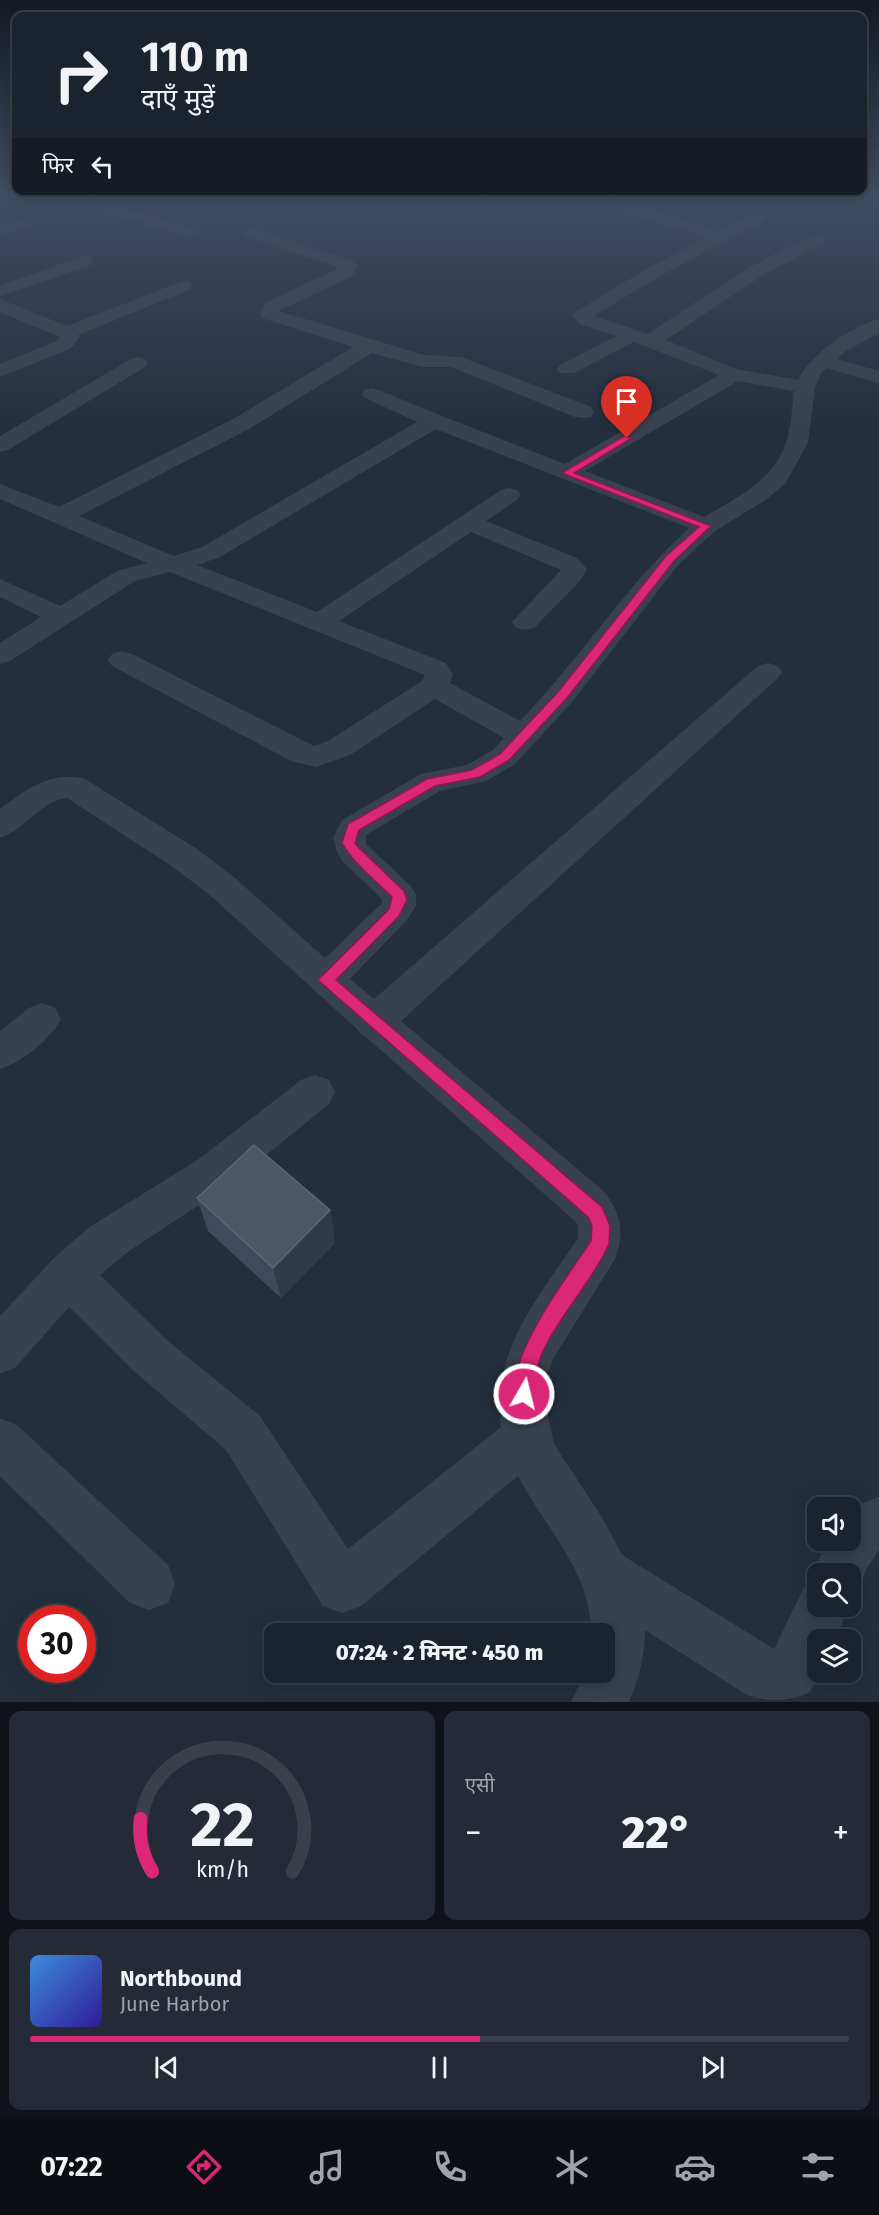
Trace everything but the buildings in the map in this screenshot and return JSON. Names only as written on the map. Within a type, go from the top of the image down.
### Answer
[{"type":"street","points":[[0,291],[58,270]]},
{"type":"street","points":[[347,270],[272,307],[269,314],[423,361],[454,362],[583,412]]},
{"type":"street","points":[[661,270],[582,316],[586,320],[732,374],[879,377]]},
{"type":"street","points":[[567,369],[640,339],[758,270]]},
{"type":"street","points":[[67,333],[183,286]]},
{"type":"street","points":[[0,305],[67,333],[70,337],[63,345],[0,371]]},
{"type":"street","points":[[326,980],[394,912],[400,900],[399,895],[354,852],[349,843],[352,828],[432,782],[483,771],[504,757],[562,695],[670,559],[706,526],[759,494],[777,479],[797,443],[814,374],[839,347],[879,325]]},
{"type":"street","points":[[62,516],[241,423],[369,346]]},
{"type":"street","points":[[0,445],[138,363]]},
{"type":"street","points":[[566,473],[730,379],[732,374]]},
{"type":"street","points":[[372,394],[434,422],[706,526]]},
{"type":"street","points":[[0,655],[126,576],[211,552],[434,422]]},
{"type":"street","points":[[0,490],[172,564],[321,621],[436,669],[439,674],[434,686],[339,748],[316,757],[302,754],[122,660]]},
{"type":"street","points":[[321,621],[509,495]]},
{"type":"street","points":[[468,522],[568,562],[574,569],[571,576],[525,622]]},
{"type":"street","points":[[0,587],[61,617]]},
{"type":"street","points":[[373,1023],[768,672]]},
{"type":"street","points":[[434,686],[524,736]]},
{"type":"street","points":[[0,826],[52,789],[74,787],[185,858],[223,887],[373,1023],[596,1213],[601,1226],[600,1244],[535,1346],[525,1374],[524,1414],[528,1437],[536,1459],[588,1540],[605,1574],[619,1623],[614,1673],[599,1702]]},
{"type":"street","points":[[0,1053],[42,1019]]},
{"type":"street","points":[[0,1351],[94,1251],[120,1232],[178,1197],[261,1137],[315,1092]]},
{"type":"street","points":[[69,1275],[152,1357],[243,1433],[342,1587],[528,1437]]},
{"type":"street","points":[[0,1442],[150,1584]]},
{"type":"street","points":[[844,1563],[858,1533],[874,1523],[879,1523]]},
{"type":"street","points":[[605,1574],[766,1676],[774,1678],[782,1678],[791,1673],[818,1617]]},
{"type":"route","points":[[524,1394],[525,1374],[535,1346],[600,1244],[601,1226],[596,1213],[373,1023],[326,980],[399,906],[399,895],[354,852],[349,843],[352,828],[436,780],[475,774],[494,765],[504,757],[562,695],[670,559],[706,526],[566,473],[627,438]]}]
